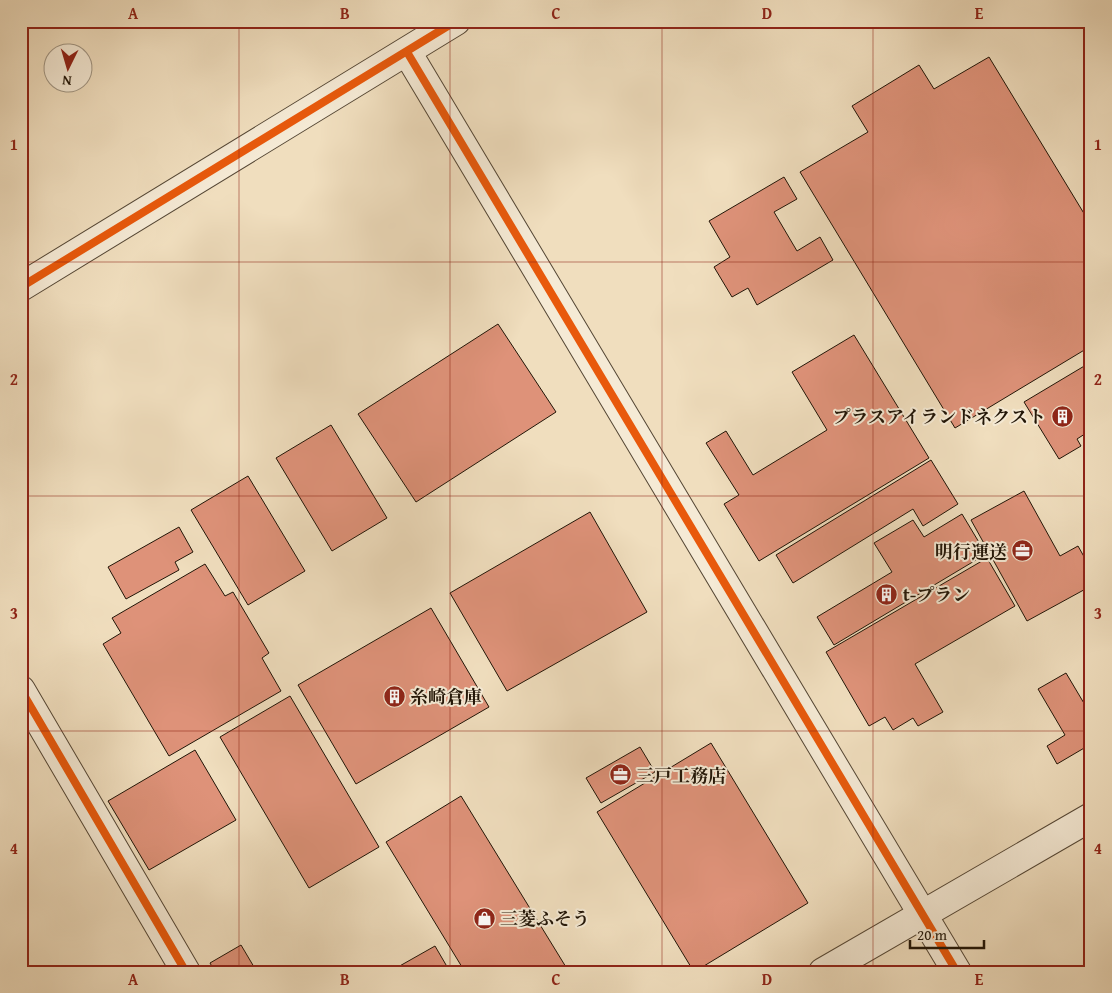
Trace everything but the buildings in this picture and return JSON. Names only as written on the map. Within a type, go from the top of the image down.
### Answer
[{"type":"street","points":[[21,287],[456,21]]},
{"type":"street","points":[[407,52],[957,972]]},
{"type":"street","points":[[21,690],[186,972]]},
{"type":"street","points":[[823,972],[1091,817]]},
{"type":"cycle path","points":[[21,287],[456,21]]},
{"type":"cycle path","points":[[407,52],[957,972]]},
{"type":"cycle path","points":[[21,690],[186,972]]},
{"type":"place","name":"プラスアイランドネクスト","points":[[1062,416]]},
{"type":"place","name":"明行運送","points":[[1023,551]]},
{"type":"place","name":"t-プラン","points":[[887,594]]},
{"type":"place","name":"糸崎倉庫","points":[[394,696]]},
{"type":"place","name":"三戸工務店","points":[[620,775]]},
{"type":"place","name":"三菱ふそう","points":[[484,918]]}]
